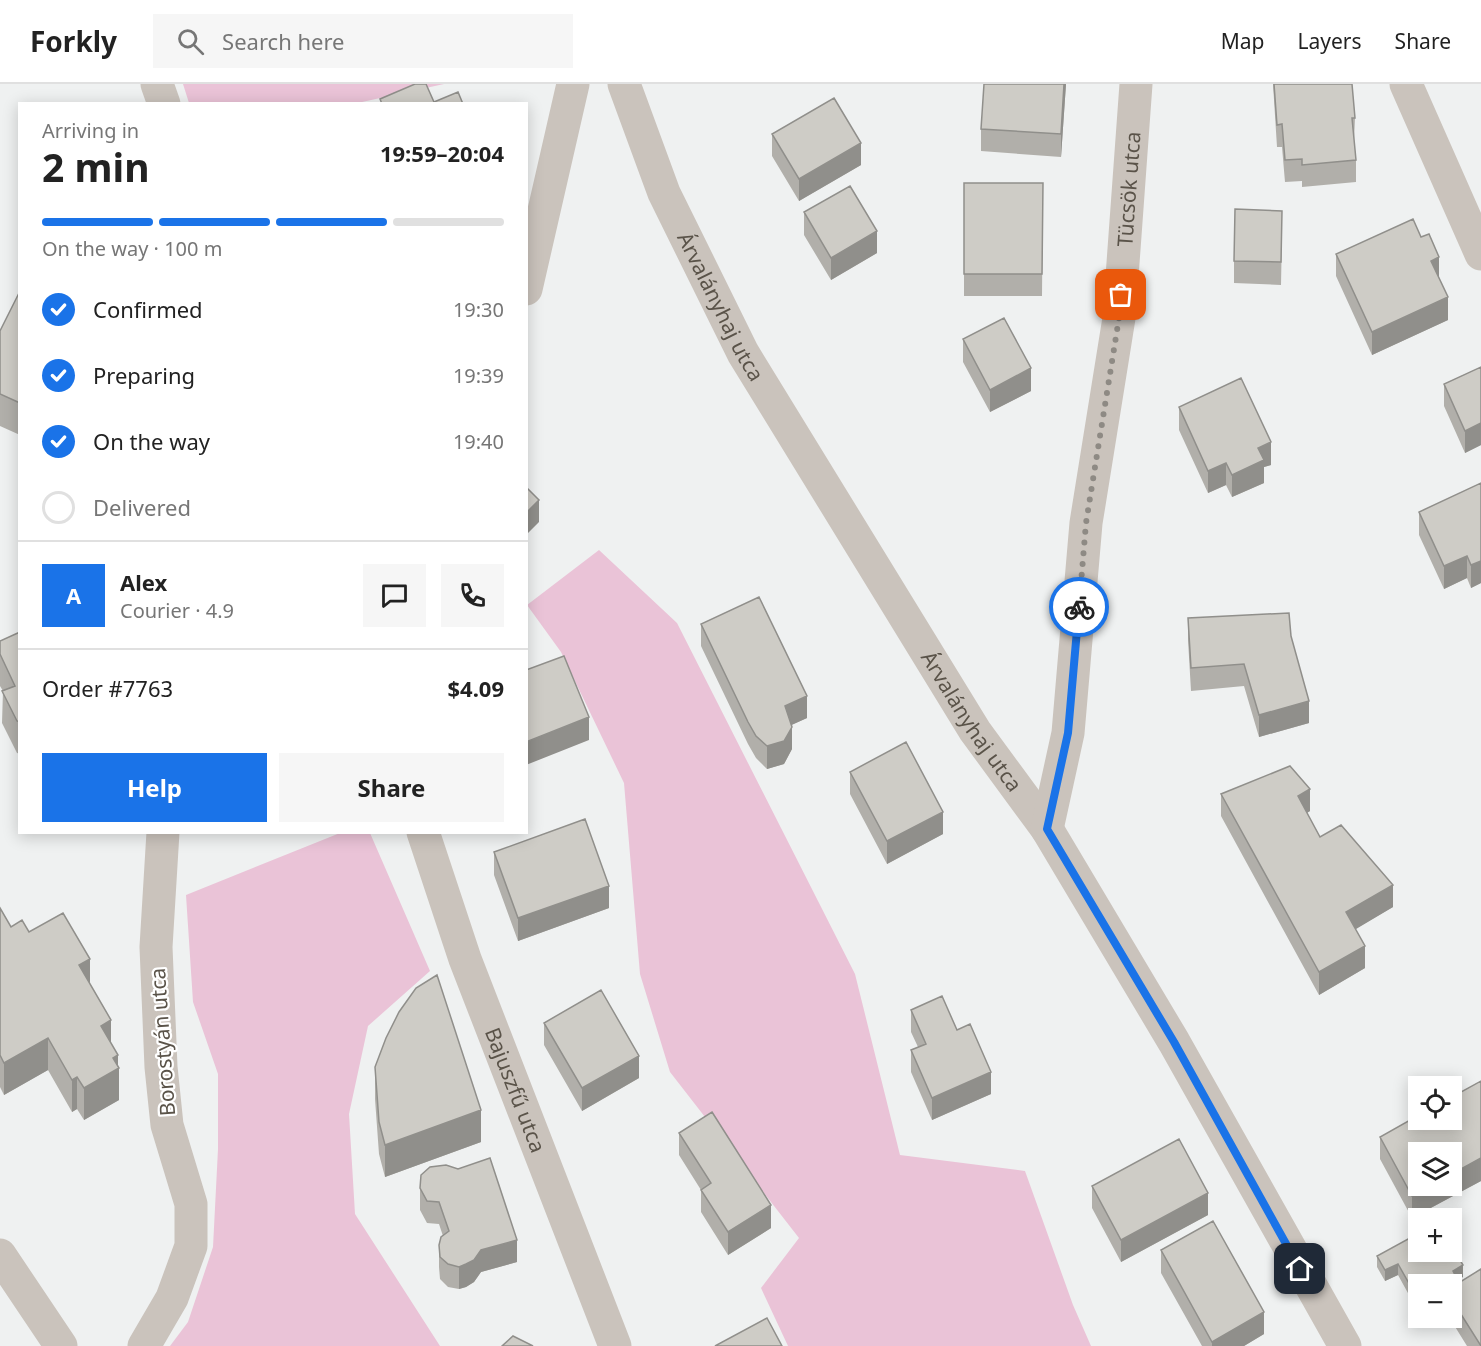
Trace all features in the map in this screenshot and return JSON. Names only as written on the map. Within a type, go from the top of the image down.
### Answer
[{"type":"street","points":[[157,84],[163,102]]},
{"type":"street","points":[[528,280],[573,84]]},
{"type":"street","name":"Árvalányhaj utca","points":[[624,84],[664,193],[742,353],[975,731],[1047,829],[1174,1042],[1345,1346]]},
{"type":"street","name":"Tücsök utca","points":[[1047,829],[1068,733],[1086,523],[1119,318],[1136,84]]},
{"type":"street","points":[[1406,84],[1477,236]]},
{"type":"street","name":"Borostyán utca","points":[[144,1346],[172,1299],[191,1245],[191,1204],[167,1125],[160,1067],[156,947],[163,834]]},
{"type":"street","name":"Bajuszfű utca","points":[[424,834],[465,959],[615,1346]]},
{"type":"street","points":[[0,1255],[61,1346]]},
{"type":"shaded area","points":[[183,84],[444,84],[362,102],[189,102]]},
{"type":"shaded area","points":[[599,550],[677,623],[855,974],[900,1155],[1025,1171],[1073,1305],[1091,1346],[788,1346],[761,1288],[799,1238],[670,1072],[640,974],[624,783],[561,652],[528,604]]},
{"type":"shaded area","points":[[338,834],[370,834],[430,971],[368,1026],[349,1114],[355,1214],[440,1346],[170,1346],[188,1322],[213,1247],[218,1149],[218,1074],[193,1002],[186,895]]},
{"type":"building","points":[[415,84],[426,84],[434,102],[381,102],[380,99]]},
{"type":"building","points":[[984,84],[1064,84],[1061,134],[981,129]]},
{"type":"building","points":[[1274,84],[1352,84],[1356,160],[1302,165],[1302,159],[1285,160],[1282,124],[1277,125]]},
{"type":"building","points":[[458,92],[462,102],[434,102]]},
{"type":"building","points":[[834,98],[861,143],[799,179],[772,134]]},
{"type":"building","points":[[964,183],[1043,183],[1042,274],[964,274]]},
{"type":"building","points":[[850,186],[877,231],[831,258],[804,212]]},
{"type":"building","points":[[1235,209],[1282,211],[1281,262],[1234,261]]},
{"type":"building","points":[[1413,219],[1421,237],[1429,234],[1439,257],[1431,261],[1448,297],[1372,332],[1336,254]]},
{"type":"building","points":[[18,295],[18,402],[0,394],[0,331]]},
{"type":"building","points":[[1004,318],[1031,368],[990,390],[963,339]]},
{"type":"building","points":[[1481,367],[1481,423],[1465,431],[1444,384]]},
{"type":"building","points":[[1241,378],[1271,442],[1258,448],[1264,460],[1232,475],[1226,463],[1208,471],[1179,407]]},
{"type":"building","points":[[1481,483],[1481,561],[1471,565],[1467,556],[1444,566],[1419,512]]},
{"type":"building","points":[[528,489],[539,500],[528,511]]},
{"type":"building","points":[[759,597],[807,696],[785,706],[792,727],[784,741],[767,746],[756,736],[748,722],[701,624]]},
{"type":"building","points":[[1289,613],[1291,636],[1309,701],[1259,715],[1244,664],[1191,668],[1188,618]]},
{"type":"building","points":[[18,633],[18,721],[2,691],[15,686],[0,654],[0,641]]},
{"type":"building","points":[[564,656],[589,717],[528,741],[528,669]]},
{"type":"building","points":[[906,742],[943,812],[887,841],[850,772]]},
{"type":"building","points":[[1290,766],[1310,789],[1298,796],[1320,837],[1341,825],[1393,885],[1346,912],[1365,946],[1319,972],[1221,794]]},
{"type":"building","points":[[585,819],[609,886],[518,918],[494,852]]},
{"type":"building","points":[[0,908],[11,927],[22,920],[29,932],[63,913],[90,959],[79,965],[111,1020],[101,1026],[118,1055],[113,1058],[119,1068],[84,1088],[77,1077],[72,1080],[48,1038],[4,1063],[0,1055]]},
{"type":"building","points":[[437,975],[481,1110],[385,1145],[379,1122],[375,1067],[399,1012],[416,988]]},
{"type":"building","points":[[601,990],[639,1056],[582,1088],[544,1023]]},
{"type":"building","points":[[942,996],[957,1030],[970,1024],[991,1072],[932,1098],[911,1050],[926,1044],[911,1010]]},
{"type":"building","points":[[1481,1081],[1481,1158],[1462,1168],[1462,1142],[1408,1142],[1408,1189],[1380,1137],[1408,1121],[1408,1130],[1462,1130],[1462,1091]]},
{"type":"building","points":[[712,1112],[771,1205],[728,1232],[701,1190],[711,1183],[679,1133]]},
{"type":"building","points":[[1179,1139],[1208,1193],[1121,1240],[1092,1186]]},
{"type":"building","points":[[490,1158],[517,1240],[481,1250],[474,1260],[459,1267],[448,1264],[440,1257],[439,1245],[441,1237],[449,1231],[439,1202],[427,1201],[420,1188],[421,1175],[430,1167],[446,1165],[458,1169]]},
{"type":"building","points":[[1213,1221],[1264,1312],[1212,1342],[1161,1250]]},
{"type":"building","points":[[1408,1239],[1408,1262],[1461,1262],[1463,1265],[1453,1271],[1454,1274],[1408,1274],[1408,1282],[1398,1264],[1385,1270],[1377,1256]]},
{"type":"building","points":[[1481,1269],[1481,1346],[1462,1316],[1462,1281]]},
{"type":"building","points":[[767,1318],[782,1346],[715,1346]]},
{"type":"building","points":[[513,1336],[533,1346],[502,1346]]},
{"type":"way so far","points":[[1079,607],[1086,523],[1121,295]]},
{"type":"route","points":[[1079,607],[1068,733],[1047,829],[1174,1042],[1300,1269]]}]
